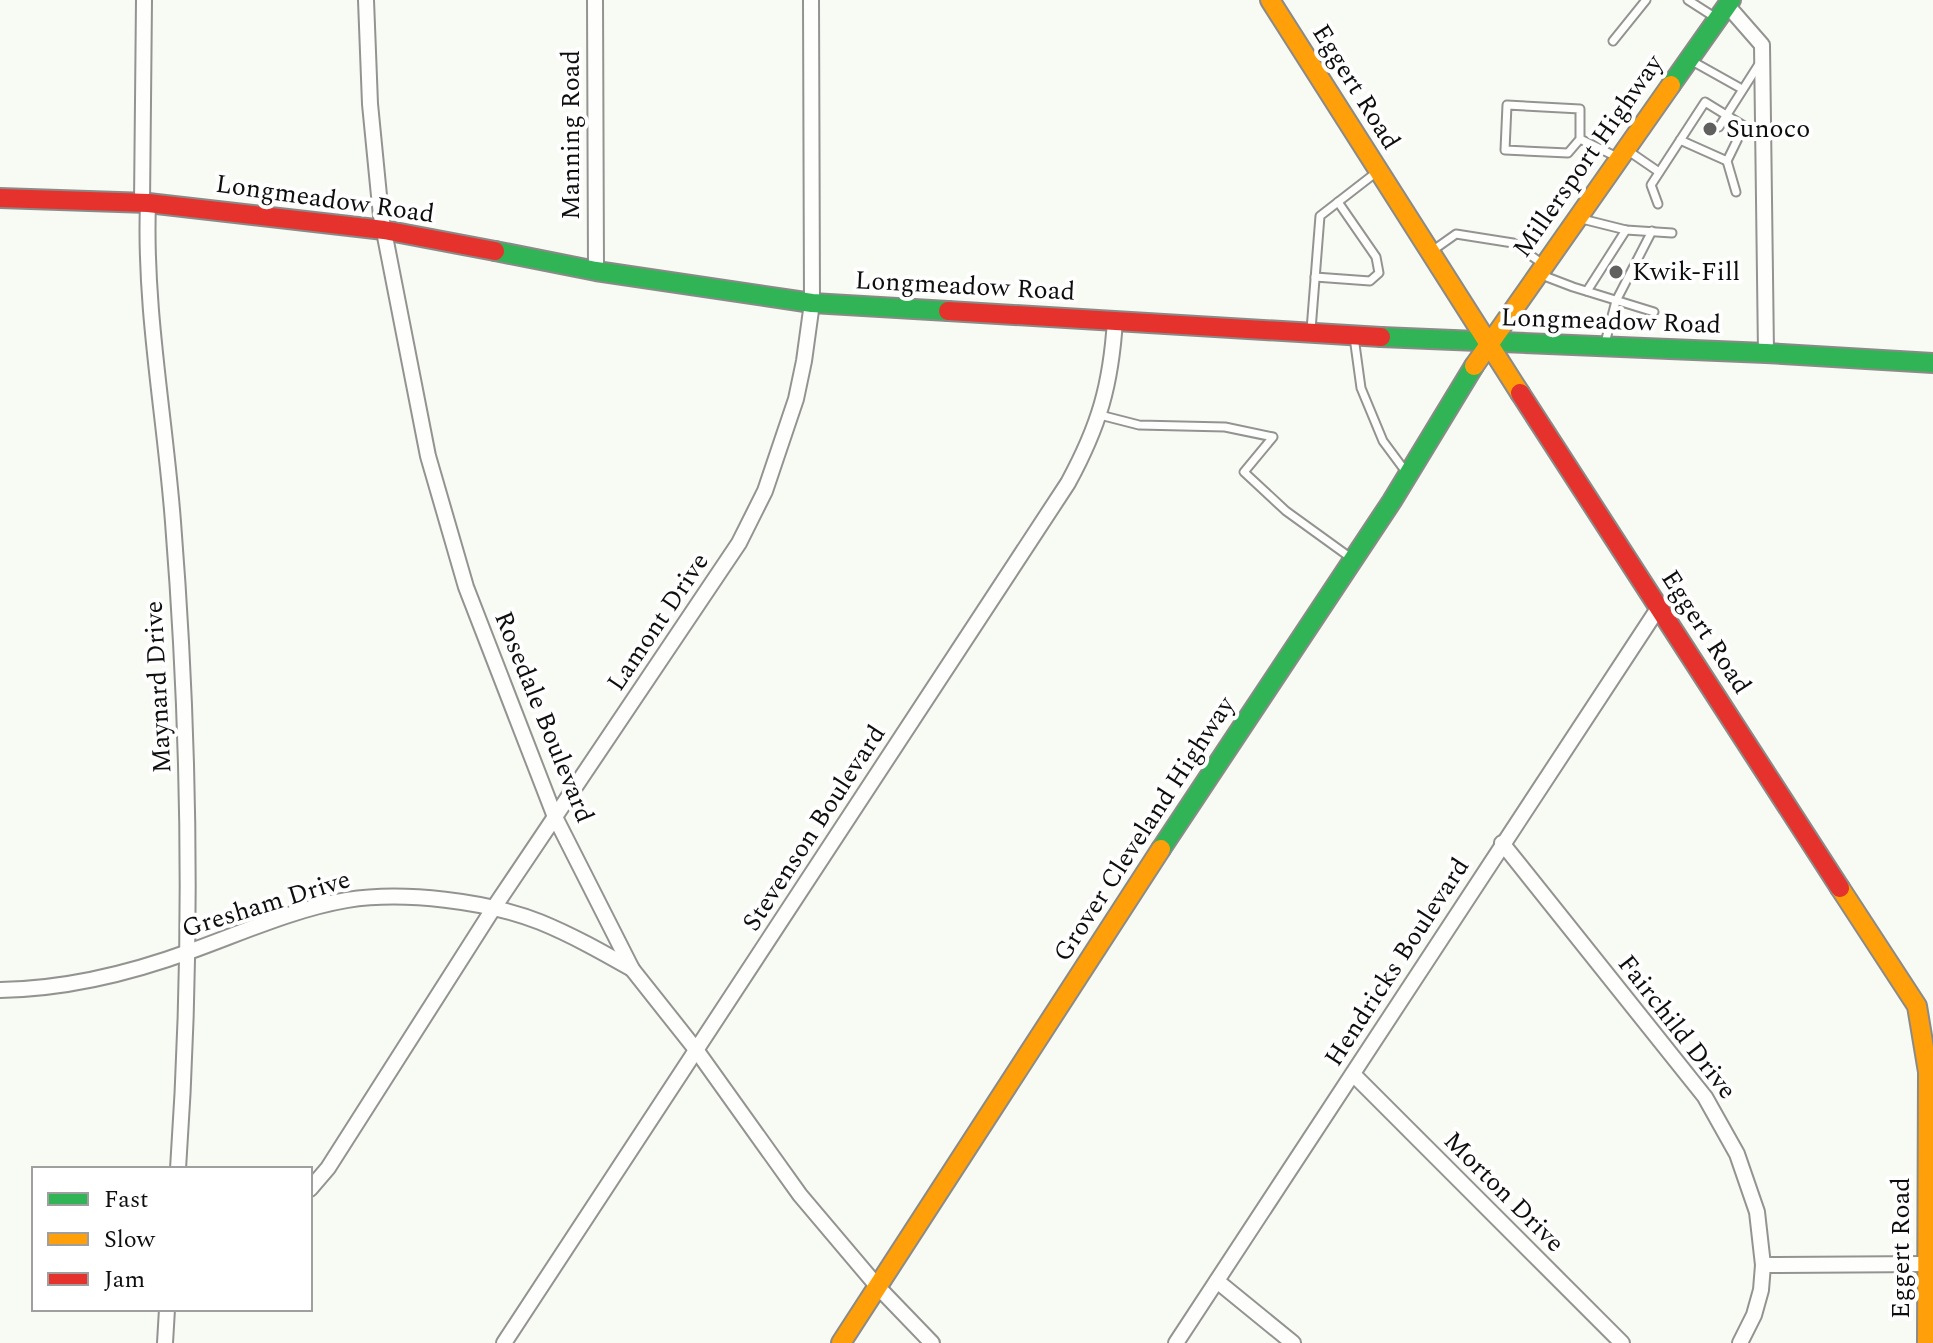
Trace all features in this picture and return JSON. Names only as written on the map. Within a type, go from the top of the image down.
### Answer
[{"type":"street","name":"Maynard Drive","points":[[144,0],[145,203],[150,312],[173,521],[188,794],[178,1167]]},
{"type":"street","name":"Rosedale Boulevard","points":[[366,0],[370,104],[384,230],[418,412],[466,587],[555,817],[632,969],[697,1051],[764,1148],[838,1241],[932,1343]]},
{"type":"street","name":"Manning Road","points":[[595,0],[596,271]]},
{"type":"street","name":"Lamont Drive","points":[[312,1187],[328,1168],[493,909],[698,607],[765,491],[785,436],[804,361],[812,303],[811,0]]},
{"type":"street","name":"Eggert Road","points":[[1270,0],[1917,1006],[1928,1072],[1927,1343]]},
{"type":"street","name":"Millersport Highway","points":[[1488,343],[1725,8]]},
{"type":"street","points":[[1725,8],[1762,45],[1766,353]]},
{"type":"street","name":"Longmeadow Road","points":[[0,198],[145,203],[384,230],[596,271],[812,303],[1488,343],[1766,353],[1933,363]]},
{"type":"street","name":"Stevenson Boulevard","points":[[504,1343],[1068,483],[1100,415],[1112,364],[1115,320]]},
{"type":"street","name":"Grover Cleveland Highway","points":[[841,1343],[1408,475],[1488,343]]},
{"type":"street","name":"Hendricks Boulevard","points":[[1176,1343],[1659,607]]},
{"type":"street","name":"Fairchild Drive","points":[[1502,843],[1705,1097],[1737,1154],[1750,1187],[1759,1225],[1763,1265],[1761,1290],[1754,1315],[1740,1343]]},
{"type":"street","name":"Gresham Drive","points":[[0,990],[114,974],[347,900],[427,899],[493,909],[537,921],[579,939],[632,969]]},
{"type":"street","name":"Morton Drive","points":[[1353,1074],[1622,1343]]},
{"type":"street","points":[[1763,1265],[1927,1264]]},
{"type":"street","points":[[1217,1281],[1293,1343]]},
{"type":"street","points":[[165,1343],[167,1311]]},
{"type":"lane","points":[[1613,41],[1646,0]]},
{"type":"lane","points":[[1688,0],[1725,8]]},
{"type":"lane","points":[[1689,59],[1742,89]]},
{"type":"lane","points":[[1719,127],[1762,60]]},
{"type":"lane","points":[[1658,204],[1651,185],[1705,102],[1744,126],[1727,161],[1736,192]]},
{"type":"lane","points":[[1507,105],[1580,109],[1580,139],[1568,153],[1505,150],[1507,105]]},
{"type":"lane","points":[[1580,139],[1659,172]]},
{"type":"lane","points":[[1680,140],[1705,148],[1727,161]]},
{"type":"lane","points":[[1311,332],[1320,216],[1378,171]]},
{"type":"lane","points":[[1315,277],[1370,281],[1379,273],[1376,257],[1338,202]]},
{"type":"lane","points":[[1576,217],[1626,230],[1672,233]]},
{"type":"lane","points":[[1587,291],[1626,230]]},
{"type":"lane","points":[[1604,347],[1616,301],[1652,231]]},
{"type":"lane","points":[[1430,252],[1456,234],[1513,243],[1540,269],[1587,291],[1654,312]]},
{"type":"lane","points":[[1354,335],[1361,388],[1383,441],[1408,475]]},
{"type":"lane","points":[[1100,415],[1139,425],[1225,427],[1273,437],[1244,472],[1286,511],[1353,559]]},
{"type":"traffic: fast","points":[[1671,85],[1731,0]]},
{"type":"traffic: fast","points":[[495,251],[596,271],[812,303],[948,311]]},
{"type":"traffic: fast","points":[[1381,337],[1933,363]]},
{"type":"traffic: fast","points":[[1161,849],[1392,501],[1474,366]]},
{"type":"traffic: slow","points":[[1270,0],[1520,393]]},
{"type":"traffic: slow","points":[[1474,366],[1671,85]]},
{"type":"traffic: slow","points":[[841,1343],[1161,849]]},
{"type":"traffic: slow","points":[[1840,888],[1917,1006],[1928,1072],[1927,1343]]},
{"type":"traffic: jam","points":[[0,198],[148,203],[384,230],[495,251]]},
{"type":"traffic: jam","points":[[948,311],[1381,337]]},
{"type":"traffic: jam","points":[[1520,393],[1840,888]]},
{"type":"place","name":"Sunoco","points":[[1710,129]]},
{"type":"place","name":"Kwik-Fill","points":[[1616,272]]}]
